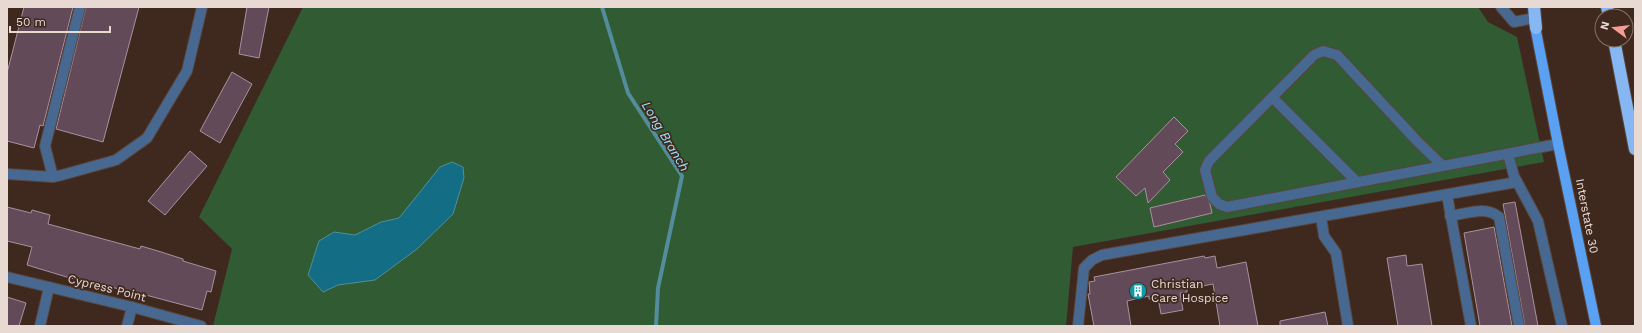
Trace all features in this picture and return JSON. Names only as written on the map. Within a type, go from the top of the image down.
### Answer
[{"type":"highway","points":[[1616,48],[1635,149]]},
{"type":"main road","name":"Interstate 30","points":[[1534,15],[1558,144],[1596,326]]},
{"type":"street","points":[[53,177],[45,146],[80,7]]},
{"type":"street","points":[[7,174],[53,177],[116,160],[147,138],[187,71],[202,7]]},
{"type":"street","points":[[1502,7],[1514,22],[1534,15]]},
{"type":"street","points":[[1443,166],[1418,142],[1337,55],[1323,51],[1314,55],[1208,161],[1205,170],[1212,197],[1219,204],[1227,207],[1508,154],[1558,144]]},
{"type":"street","points":[[1272,97],[1357,182]]},
{"type":"street","points":[[1508,154],[1514,176],[1538,221],[1562,326]]},
{"type":"street","points":[[1078,326],[1084,268],[1092,260],[1102,255],[1517,182]]},
{"type":"street","points":[[1447,195],[1470,326]]},
{"type":"street","points":[[1450,216],[1484,211],[1495,214],[1499,218],[1519,326]]},
{"type":"street","points":[[1321,217],[1324,236],[1336,253],[1348,326]]},
{"type":"street","name":"Cypress Point","points":[[7,277],[132,307],[200,326]]},
{"type":"street","points":[[40,326],[49,287]]},
{"type":"street","points":[[127,326],[132,307]]},
{"type":"green space","points":[[303,7],[1478,7],[1488,22],[1517,37],[1544,162],[1073,247],[1066,326],[213,326],[232,249],[199,217]]},
{"type":"water","points":[[452,162],[463,167],[464,178],[453,214],[417,249],[375,280],[338,285],[323,292],[308,275],[319,241],[334,232],[355,235],[381,222],[399,218],[440,167]]},
{"type":"building","points":[[24,7],[73,7],[43,126],[40,125],[34,148],[7,141],[7,73]]},
{"type":"building","points":[[86,7],[139,7],[103,142],[56,129]]},
{"type":"building","points":[[247,7],[269,7],[259,58],[239,54]]},
{"type":"building","points":[[232,72],[252,84],[220,143],[200,131]]},
{"type":"building","points":[[1174,117],[1188,131],[1175,144],[1183,152],[1163,172],[1170,180],[1148,203],[1145,188],[1136,196],[1116,177]]},
{"type":"building","points":[[190,151],[207,166],[165,215],[148,201]]},
{"type":"building","points":[[1205,195],[1210,204],[1212,213],[1154,227],[1150,208]]},
{"type":"building","points":[[1515,202],[1538,326],[1525,326],[1503,204]]},
{"type":"building","points":[[7,207],[31,213],[32,210],[50,215],[48,224],[140,249],[141,246],[216,271],[211,292],[207,291],[202,310],[142,294],[70,278],[27,265],[32,247],[7,241]]},
{"type":"building","points":[[1494,227],[1512,326],[1480,326],[1464,233]]},
{"type":"building","points":[[1406,255],[1407,266],[1422,264],[1432,326],[1398,326],[1387,258]]},
{"type":"building","name":"Christian Care Hospice","points":[[1204,256],[1205,258],[1215,256],[1217,268],[1246,262],[1258,326],[1220,326],[1213,284],[1187,289],[1187,292],[1180,293],[1183,310],[1161,314],[1158,298],[1149,299],[1149,296],[1127,301],[1131,326],[1094,326],[1088,294],[1090,294],[1089,282],[1095,281],[1094,277]]},
{"type":"building","points":[[7,297],[26,303],[19,326],[7,326]]},
{"type":"building","points":[[1325,312],[1328,326],[1280,326],[1280,321]]},
{"type":"waterway","name":"Long Branch","points":[[602,7],[628,93],[682,176],[658,288],[656,326]]},
{"type":"place","name":"Christian Care Hospice","points":[[1138,291]]}]
